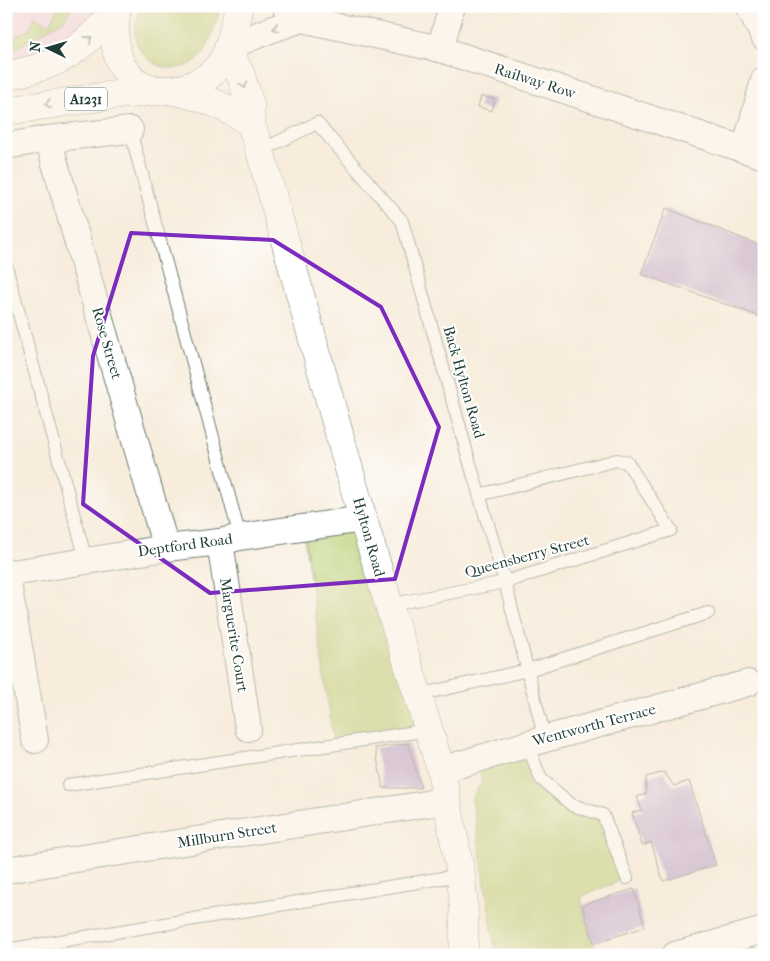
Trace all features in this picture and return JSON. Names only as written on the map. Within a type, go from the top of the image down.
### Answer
[{"type":"main road","points":[[6,76],[53,62],[72,52],[106,22],[117,6]]},
{"type":"main road","points":[[117,6],[114,27],[116,48],[126,72],[137,82],[150,88],[189,94],[209,100],[237,113],[251,124]]},
{"type":"main road","points":[[167,90],[198,83],[210,76],[220,66],[228,48],[239,6]]},
{"type":"main road","name":"Hylton Road","points":[[228,48],[241,76],[250,105],[251,124],[363,519],[441,770],[461,875],[464,909],[464,955]]},
{"type":"main road","name":"A1231","points":[[6,111],[167,90]]},
{"type":"street","points":[[440,49],[452,6]]},
{"type":"street","points":[[749,6],[764,38]]},
{"type":"street","name":"Railway Row","points":[[228,48],[270,30],[294,13],[440,49],[754,153]]},
{"type":"street","points":[[754,153],[764,80]]},
{"type":"street","points":[[6,146],[48,139],[130,130]]},
{"type":"street","name":"Rose Street","points":[[48,139],[166,548]]},
{"type":"street","name":"Deptford Road","points":[[6,573],[363,519]]},
{"type":"street","name":"Marguerite Court","points":[[230,539],[248,728]]},
{"type":"street","points":[[6,573],[35,740]]},
{"type":"street","name":"Wentworth Terrace","points":[[441,770],[536,741],[748,683]]},
{"type":"street","name":"Millburn Street","points":[[6,870],[409,807],[447,799]]},
{"type":"street","points":[[675,955],[764,930]]},
{"type":"lane","name":"Back Hylton Road","points":[[260,151],[317,123],[402,221],[505,582],[528,670],[541,779],[572,805],[603,815],[627,878]]},
{"type":"lane","points":[[130,130],[230,539]]},
{"type":"lane","points":[[6,266],[86,560]]},
{"type":"lane","name":"Queensberry Street","points":[[389,605],[505,582],[672,530],[627,462],[617,460],[479,495]]},
{"type":"lane","points":[[418,695],[528,670],[708,612]]},
{"type":"lane","points":[[68,785],[429,730]]},
{"type":"lane","points":[[6,950],[461,875]]},
{"type":"highlighted area","points":[[131,233],[273,240],[381,307],[439,427],[395,579],[210,593],[83,504],[93,356]]},
{"type":"shaded area","points":[[6,6],[98,6],[96,11],[64,40],[39,55],[6,66]]},
{"type":"green space","points":[[59,6],[72,6],[64,20],[6,53],[6,42],[28,30],[35,17],[49,24]]},
{"type":"green space","points":[[141,6],[221,6],[210,39],[201,56],[192,63],[182,67],[171,68],[160,66],[151,61],[143,54],[138,44],[135,30]]},
{"type":"green space","points":[[363,519],[429,730],[334,745],[303,528]]},
{"type":"green space","points":[[527,744],[541,779],[572,805],[603,815],[627,878],[582,896],[582,905],[596,954],[496,955],[472,798],[482,781],[477,759]]},
{"type":"building","points":[[481,96],[495,99],[492,111],[478,107]]},
{"type":"building","points":[[666,208],[764,247],[764,318],[641,274]]},
{"type":"building","points":[[408,743],[421,788],[383,788],[375,748]]},
{"type":"building","points":[[664,772],[674,786],[689,781],[716,865],[663,881],[651,842],[642,845],[632,813],[642,810],[637,797],[646,794],[646,777]]},
{"type":"building","points":[[634,889],[645,927],[594,943],[582,905]]}]
